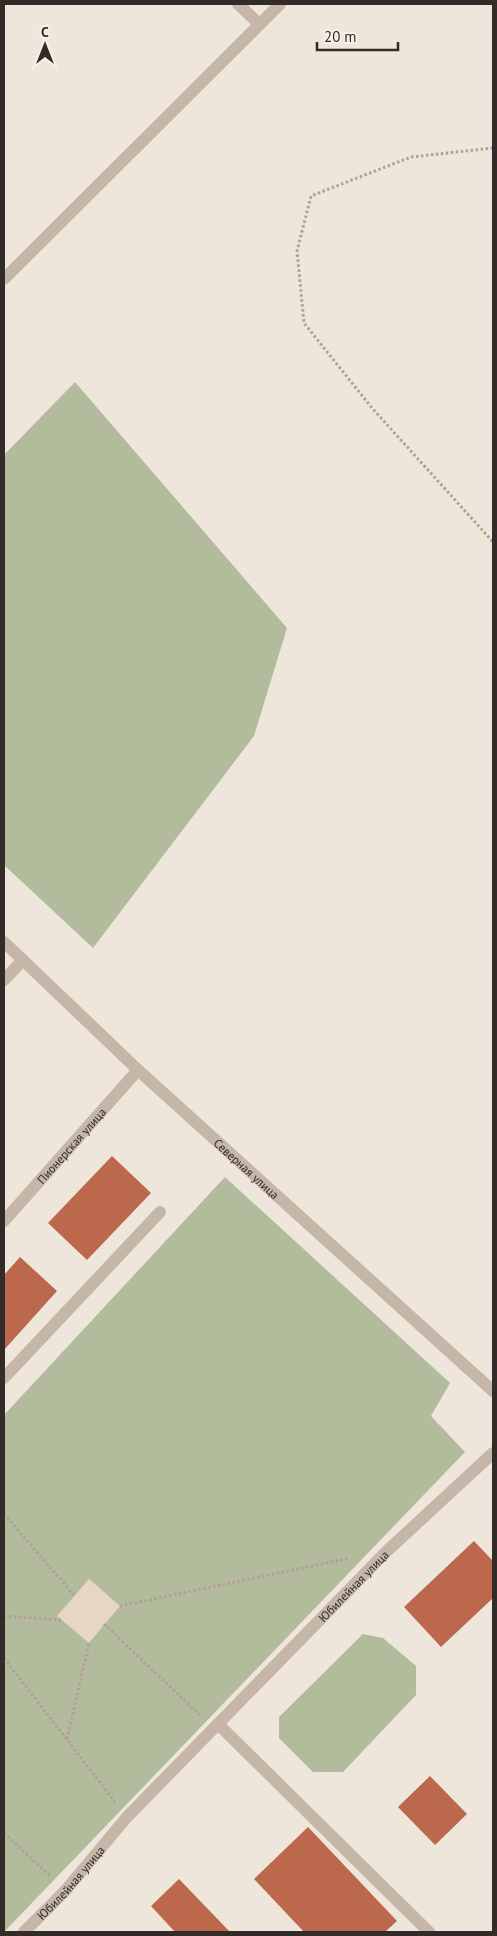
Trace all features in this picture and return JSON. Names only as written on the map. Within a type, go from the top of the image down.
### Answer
[{"type":"street","points":[[238,4],[259,24]]},
{"type":"street","points":[[4,279],[280,4]]},
{"type":"street","name":"Северная улица","points":[[4,942],[138,1070],[493,1391]]},
{"type":"street","points":[[4,980],[23,960]]},
{"type":"street","name":"Пионерская улица","points":[[4,1220],[138,1070]]},
{"type":"street","points":[[4,1378],[160,1212]]},
{"type":"street","name":"Юбилейная улица","points":[[24,1932],[65,1891],[127,1818],[387,1551],[493,1453]]},
{"type":"street","points":[[216,1726],[420,1929]]},
{"type":"path","points":[[493,148],[412,157],[312,196],[297,251],[304,323],[372,408],[493,542]]},
{"type":"path","points":[[4,1514],[74,1595]]},
{"type":"path","points":[[120,1606],[387,1551]]},
{"type":"path","points":[[4,1616],[62,1620]]},
{"type":"path","points":[[104,1624],[216,1726]]},
{"type":"path","points":[[67,1740],[89,1643]]},
{"type":"path","points":[[4,1658],[127,1818]]},
{"type":"path","points":[[4,1833],[65,1891]]},
{"type":"green space","points":[[75,382],[287,628],[254,736],[93,948],[4,865],[4,455]]},
{"type":"green space","points":[[225,1177],[450,1383],[431,1416],[465,1452],[4,1932],[4,1415]]},
{"type":"green space","points":[[363,1634],[383,1638],[416,1666],[416,1695],[343,1772],[313,1772],[279,1738],[279,1717]]},
{"type":"shaded area","points":[[89,1579],[120,1606],[89,1643],[57,1616]]},
{"type":"building","points":[[112,1156],[151,1193],[87,1260],[48,1223]]},
{"type":"building","points":[[20,1257],[57,1291],[4,1350],[4,1275]]},
{"type":"building","points":[[474,1541],[493,1561],[493,1598],[441,1647],[404,1607]]},
{"type":"building","points":[[430,1776],[467,1814],[435,1845],[398,1807]]},
{"type":"building","points":[[308,1827],[397,1921],[385,1932],[304,1932],[254,1879]]},
{"type":"building","points":[[179,1879],[230,1932],[175,1932],[151,1906]]}]
